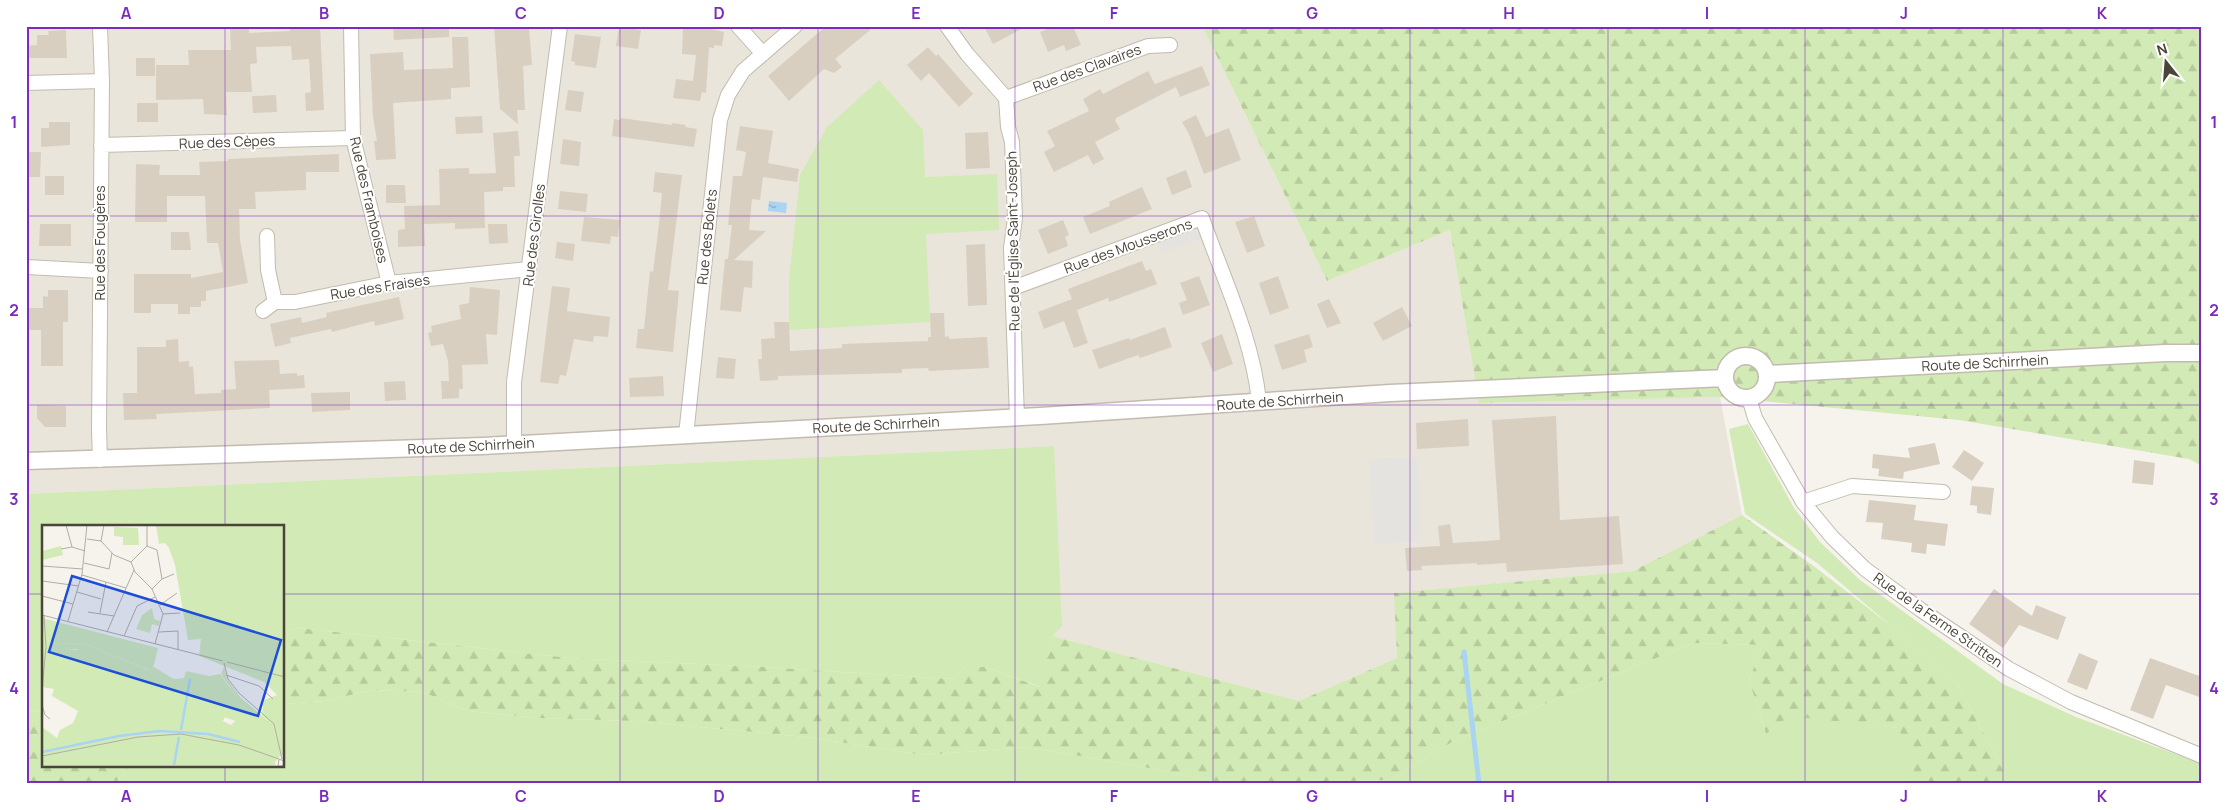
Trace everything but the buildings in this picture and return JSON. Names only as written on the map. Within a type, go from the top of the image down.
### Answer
[{"type":"street","name":"Rue des Fougères","points":[[100,26],[102,81],[98,429],[100,460]]},
{"type":"street","name":"Rue des Framboises","points":[[352,26],[353,138],[389,282]]},
{"type":"street","name":"Rue des Girolles","points":[[514,444],[514,382],[560,26]]},
{"type":"street","points":[[738,26],[763,54]]},
{"type":"street","name":"Rue des Bolets","points":[[686,435],[720,120],[728,95],[743,71],[795,26]]},
{"type":"street","points":[[947,26],[966,54],[1006,98]]},
{"type":"street","name":"Rue des Clavaires","points":[[1006,98],[1148,46],[1170,45]]},
{"type":"street","points":[[26,83],[102,81]]},
{"type":"street","name":"Rue de l'Église Saint-Joseph","points":[[1006,98],[1008,128],[1012,142],[1015,218],[1011,248],[1017,418]]},
{"type":"street","name":"Rue des Cèpes","points":[[101,145],[353,138]]},
{"type":"street","name":"Rue des Mousserons","points":[[1013,288],[1202,218],[1248,344],[1258,388],[1259,402]]},
{"type":"street","points":[[263,311],[276,302],[268,270],[268,236]]},
{"type":"street","points":[[26,268],[101,271]]},
{"type":"street","name":"Rue des Fraises","points":[[276,302],[295,302],[389,282],[529,269]]},
{"type":"street","name":"Route de Schirrhein","points":[[1768,374],[2165,353],[2202,353]]},
{"type":"street","points":[[1744,355],[1754,357],[1763,363],[1768,374],[1765,388],[1759,394],[1749,398],[1735,396],[1728,389],[1725,378],[1726,369],[1733,360],[1744,355]]},
{"type":"street","name":"Route de Schirrhein","points":[[26,461],[100,460],[514,444],[1017,418],[1397,393],[1725,378]]},
{"type":"street","name":"Rue de la Ferme Stritten","points":[[1749,398],[1755,418],[1803,502],[1832,537],[1865,569],[1921,610],[2010,670],[2071,702],[2202,756]]},
{"type":"street","points":[[1803,502],[1852,486],[1943,492]]},
{"type":"shaded area","points":[[26,26],[1202,26],[1327,281],[1450,230],[1479,403],[1720,397],[1742,515],[1633,571],[1395,593],[1397,658],[1299,701],[1052,636],[1054,446],[26,494]]},
{"type":"shaded area","points":[[1194,221],[1201,239],[1160,254],[1154,236]]},
{"type":"shaded area","points":[[1419,457],[1420,541],[1374,545],[1369,459]]},
{"type":"green space","points":[[1202,26],[2202,26],[2202,466],[2189,459],[1959,420],[1720,397],[1479,403],[1450,230],[1327,281]]},
{"type":"green space","points":[[879,80],[923,130],[925,177],[997,174],[999,230],[926,234],[930,322],[789,330],[789,281],[800,175],[827,127]]},
{"type":"green space","points":[[1748,424],[1794,508],[1820,542],[1860,580],[2003,684],[2076,717],[2202,764],[2202,784],[2007,784],[2005,774],[1959,687],[1817,563],[1745,514],[1729,429]]},
{"type":"green space","points":[[1054,446],[1062,626],[1052,636],[1041,687],[985,667],[965,667],[952,679],[763,667],[570,658],[299,628],[285,631],[285,525],[42,525],[42,712],[26,710],[26,494]]},
{"type":"green space","points":[[1742,515],[1815,567],[1890,625],[1959,687],[2005,774],[2007,784],[1918,784],[1899,728],[1789,716],[1766,734],[1749,680],[1763,645],[1693,643],[1452,742],[1390,780],[1229,784],[1027,747],[924,755],[806,737],[634,721],[539,718],[468,711],[423,692],[372,690],[325,701],[285,704],[285,631],[299,628],[570,658],[763,667],[952,679],[965,667],[985,667],[1040,687],[1052,636],[1299,701],[1397,658],[1394,593],[1633,571]]},
{"type":"green space","points":[[1693,643],[1763,645],[1749,680],[1766,734],[1789,715],[1900,728],[1918,784],[1266,784],[1390,780],[1452,742]]},
{"type":"green space","points":[[372,690],[423,692],[468,711],[539,718],[634,721],[806,737],[924,755],[1027,747],[1229,784],[115,784],[128,768],[285,768],[285,704],[325,701]]},
{"type":"green space","points":[[26,710],[42,712],[42,768],[128,768],[115,784],[26,784]]},
{"type":"water","points":[[769,201],[787,203],[786,213],[768,211]]},
{"type":"waterway","points":[[1464,652],[1479,784]]}]
